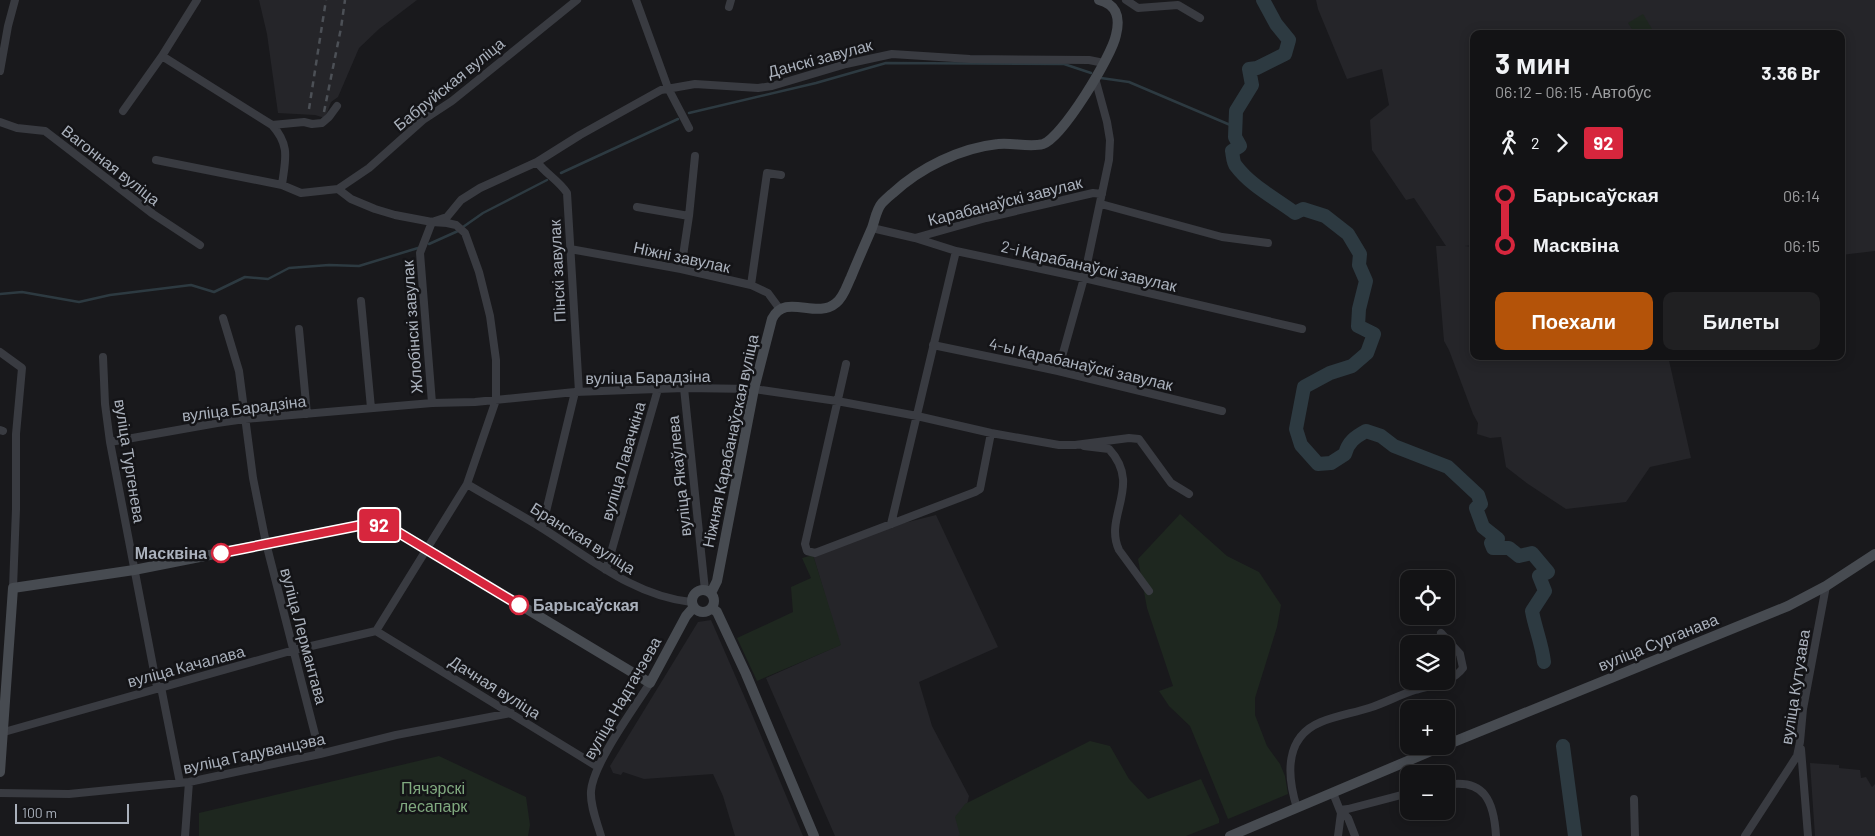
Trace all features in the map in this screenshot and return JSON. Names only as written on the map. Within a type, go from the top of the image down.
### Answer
[{"type":"main road","points":[[779,308],[786,306],[821,308],[836,303],[846,288],[881,204],[893,192],[932,165],[977,148],[1000,144],[1043,144],[1054,137],[1072,114],[1095,78],[1116,38],[1119,21],[1114,7],[1100,0]]},
{"type":"main road","name":"Ніжняя Карабанаўская вуліца","points":[[708,592],[717,582],[754,389],[772,319],[779,308]]},
{"type":"main road","points":[[0,772],[4,732],[2,715],[5,644],[13,588],[134,570],[362,525],[378,524],[391,528],[650,683]]},
{"type":"main road","name":"вуліца Сурганава","points":[[1455,742],[1788,606],[1826,586],[1875,554]]},
{"type":"main road","points":[[708,592],[714,598],[712,608],[703,613],[697,612],[692,605],[695,593],[708,592]]},
{"type":"main road","name":"вуліца Надтачэева","points":[[650,683],[692,605]]},
{"type":"main road","points":[[712,608],[717,612],[746,674],[814,836]]},
{"type":"main road","name":"вуліца Сурганава","points":[[1230,836],[1424,755]]},
{"type":"street","points":[[0,71],[15,0]]},
{"type":"street","points":[[123,111],[162,56],[197,0]]},
{"type":"street","name":"Бабруйская вуліца","points":[[156,160],[282,185],[301,193],[338,189],[369,168],[423,120],[452,101],[577,0]]},
{"type":"street","points":[[636,0],[668,88],[689,128]]},
{"type":"street","points":[[1114,7],[1126,0],[1138,8],[1178,5],[1200,18]]},
{"type":"street","name":"Данскі завулак","points":[[432,222],[447,217],[461,200],[480,188],[537,162],[604,122],[668,88],[695,84],[758,88],[772,86],[846,64],[892,54],[970,59],[1088,60],[1104,63]]},
{"type":"street","points":[[162,56],[272,125],[280,133],[287,153],[282,185]]},
{"type":"street","points":[[1058,371],[1084,278],[1109,160],[1110,140],[1102,97],[1095,78]]},
{"type":"street","points":[[272,125],[304,122],[312,124],[322,123],[329,118],[337,106]]},
{"type":"street","name":"Вагонная вуліца","points":[[0,122],[17,128],[45,131],[153,214],[200,245]]},
{"type":"street","points":[[680,269],[689,216],[695,156]]},
{"type":"street","name":"Пінскі завулак","points":[[537,162],[545,172],[560,182],[567,193],[577,392],[542,528]]},
{"type":"street","points":[[751,286],[767,173],[781,175]]},
{"type":"street","points":[[338,189],[359,204],[395,215],[456,225],[465,233],[472,250],[490,316],[496,360],[496,400],[467,484],[376,631]]},
{"type":"street","name":"Карабанаўскі завулак","points":[[915,238],[1093,193],[1102,194]]},
{"type":"street","points":[[1101,204],[1222,237],[1268,243]]},
{"type":"street","points":[[637,207],[689,216]]},
{"type":"street","name":"Жлобінскі завулак","points":[[432,222],[420,253],[432,403]]},
{"type":"street","name":"2-і Карабанаўскі завулак","points":[[872,228],[915,238],[956,251],[1084,278],[1302,330]]},
{"type":"street","name":"Ніжні завулак","points":[[570,249],[680,269],[751,286],[768,293],[779,308]]},
{"type":"street","points":[[891,524],[956,251]]},
{"type":"street","points":[[361,301],[371,408]]},
{"type":"street","name":"вуліца Лермантава","points":[[223,318],[239,371],[253,478],[266,543],[320,754]]},
{"type":"street","points":[[299,329],[307,414]]},
{"type":"street","name":"4-ы Карабанаўскі завулак","points":[[933,345],[1058,371],[1222,411]]},
{"type":"street","points":[[2,352],[22,368],[16,434],[13,588]]},
{"type":"street","name":"вуліца Тургенева","points":[[103,357],[105,404],[110,442],[134,570],[180,783]]},
{"type":"street","points":[[846,364],[805,544],[808,551],[815,553],[980,489],[991,433]]},
{"type":"street","name":"вуліца Барадзіна","points":[[110,442],[217,423],[371,408],[496,400],[577,392],[684,388],[754,389],[837,401],[1059,445],[1075,445],[1129,438],[1139,439],[1171,483],[1189,494]]},
{"type":"street","name":"вуліца Якаўлева","points":[[684,388],[708,592]]},
{"type":"street","name":"вуліца Лавачкіна","points":[[606,570],[658,389]]},
{"type":"street","points":[[1075,445],[1109,449],[1121,464],[1123,498],[1117,521],[1115,542],[1148,591]]},
{"type":"street","name":"Бранская вуліца","points":[[467,484],[542,528],[632,585],[664,598],[692,605]]},
{"type":"street","name":"вуліца Кутузава","points":[[1745,836],[1797,756],[1803,709],[1826,586]]},
{"type":"street","name":"вуліца Качалава","points":[[4,732],[294,650],[376,631]]},
{"type":"street","name":"Дачная вуліца","points":[[376,631],[598,766]]},
{"type":"street","points":[[1298,808],[1293,794],[1291,760],[1294,746],[1302,734],[1320,722],[1372,707],[1404,694],[1450,680],[1463,668],[1460,654],[1441,633]]},
{"type":"street","name":"вуліца Надтачэева","points":[[601,836],[592,805],[591,790],[598,766],[650,683]]},
{"type":"street","name":"вуліца Гадуванцэва","points":[[0,793],[70,794],[189,782],[320,754],[396,735],[511,713]]},
{"type":"street","points":[[1800,742],[1808,836]]},
{"type":"street","points":[[185,836],[189,782]]},
{"type":"street","points":[[1455,785],[1467,784],[1480,789],[1490,801],[1496,836]]},
{"type":"street","points":[[1333,793],[1341,813],[1338,836]]},
{"type":"street","points":[[1340,810],[1400,795]]},
{"type":"street","points":[[1634,799],[1635,836]]},
{"type":"street","points":[[1340,810],[1348,818],[1355,836]]},
{"type":"shaded area","points":[[259,0],[417,0],[379,29],[359,48],[338,97],[331,102],[325,118],[315,115],[278,113],[267,34]]},
{"type":"shaded area","points":[[1316,0],[1875,0],[1875,251],[1845,255],[1845,30],[1470,30],[1470,245],[1465,246],[1470,247],[1470,360],[1669,360],[1691,458],[1650,467],[1626,502],[1566,509],[1506,467],[1501,437],[1490,438],[1477,434],[1478,423],[1444,341],[1436,246],[1446,246],[1414,198],[1406,200],[1372,150],[1370,120],[1389,105],[1382,69],[1347,79]]},
{"type":"shaded area","points":[[936,515],[998,647],[919,682],[932,726],[969,796],[965,813],[974,836],[835,836],[766,678],[840,645],[813,555],[896,525]]},
{"type":"shaded area","points":[[711,620],[803,836],[735,836],[723,796],[713,774],[644,779],[623,772],[621,775],[613,773],[610,766],[698,622]]},
{"type":"shaded area","points":[[1810,763],[1839,765],[1839,768],[1860,770],[1861,778],[1866,777],[1872,787],[1875,784],[1875,836],[1815,836]]},
{"type":"green space","points":[[1643,14],[1653,30],[1632,30],[1628,23]]},
{"type":"green space","points":[[1180,514],[1227,556],[1259,572],[1281,605],[1277,627],[1255,698],[1255,715],[1267,746],[1280,764],[1285,776],[1288,794],[1228,819],[1190,726],[1169,706],[1159,691],[1173,686],[1147,608],[1138,559]]},
{"type":"green space","points":[[813,555],[841,645],[757,681],[737,638],[793,612],[791,587],[811,578],[802,558]]},
{"type":"green space","points":[[1090,741],[1110,746],[1129,779],[1148,799],[1201,779],[1219,819],[1219,823],[1186,836],[958,836],[960,835],[955,817],[965,804]]},
{"type":"green space","name":"Пячэрскі лесапарк","points":[[439,756],[526,797],[530,825],[528,836],[199,836],[199,813]]},
{"type":"waterway","points":[[1263,0],[1276,24],[1289,40],[1285,54],[1257,68],[1249,69],[1252,85],[1236,111],[1235,137],[1240,146],[1232,151],[1234,163],[1256,186],[1295,213],[1303,209],[1325,216],[1348,234],[1360,254],[1359,265],[1366,281],[1359,309],[1358,326],[1374,334],[1367,353],[1352,366],[1330,373],[1304,387],[1296,429],[1301,445],[1318,464],[1331,463],[1345,454],[1352,440],[1366,431],[1381,436],[1394,446],[1448,467],[1478,495],[1481,504],[1476,508],[1483,527],[1498,539],[1491,543],[1493,548],[1509,548],[1519,556],[1532,553],[1548,572],[1539,576],[1545,591],[1532,611],[1544,662]]},
{"type":"waterway","points":[[689,113],[816,83],[886,63],[1064,64],[1091,73]]},
{"type":"waterway","points":[[1101,78],[1129,82],[1235,127]]},
{"type":"waterway","points":[[561,173],[678,119]]},
{"type":"waterway","points":[[463,227],[483,213],[547,180]]},
{"type":"waterway","points":[[429,244],[458,231]]},
{"type":"waterway","points":[[0,294],[22,292],[79,302],[110,295],[191,285],[214,292],[245,277],[268,279],[289,268],[329,265],[359,266],[418,248]]},
{"type":"waterway","points":[[1563,746],[1575,836]]},
{"type":"railway","points":[[309,109],[326,0]]},
{"type":"railway","points":[[324,112],[345,0]]},
{"type":"bus line","name":"92","points":[[221,553],[362,525],[378,524],[391,528],[519,605]]},
{"type":"place","name":"Масквіна","points":[[221,553]]},
{"type":"place","name":"Барысаўская","points":[[519,605]]}]
